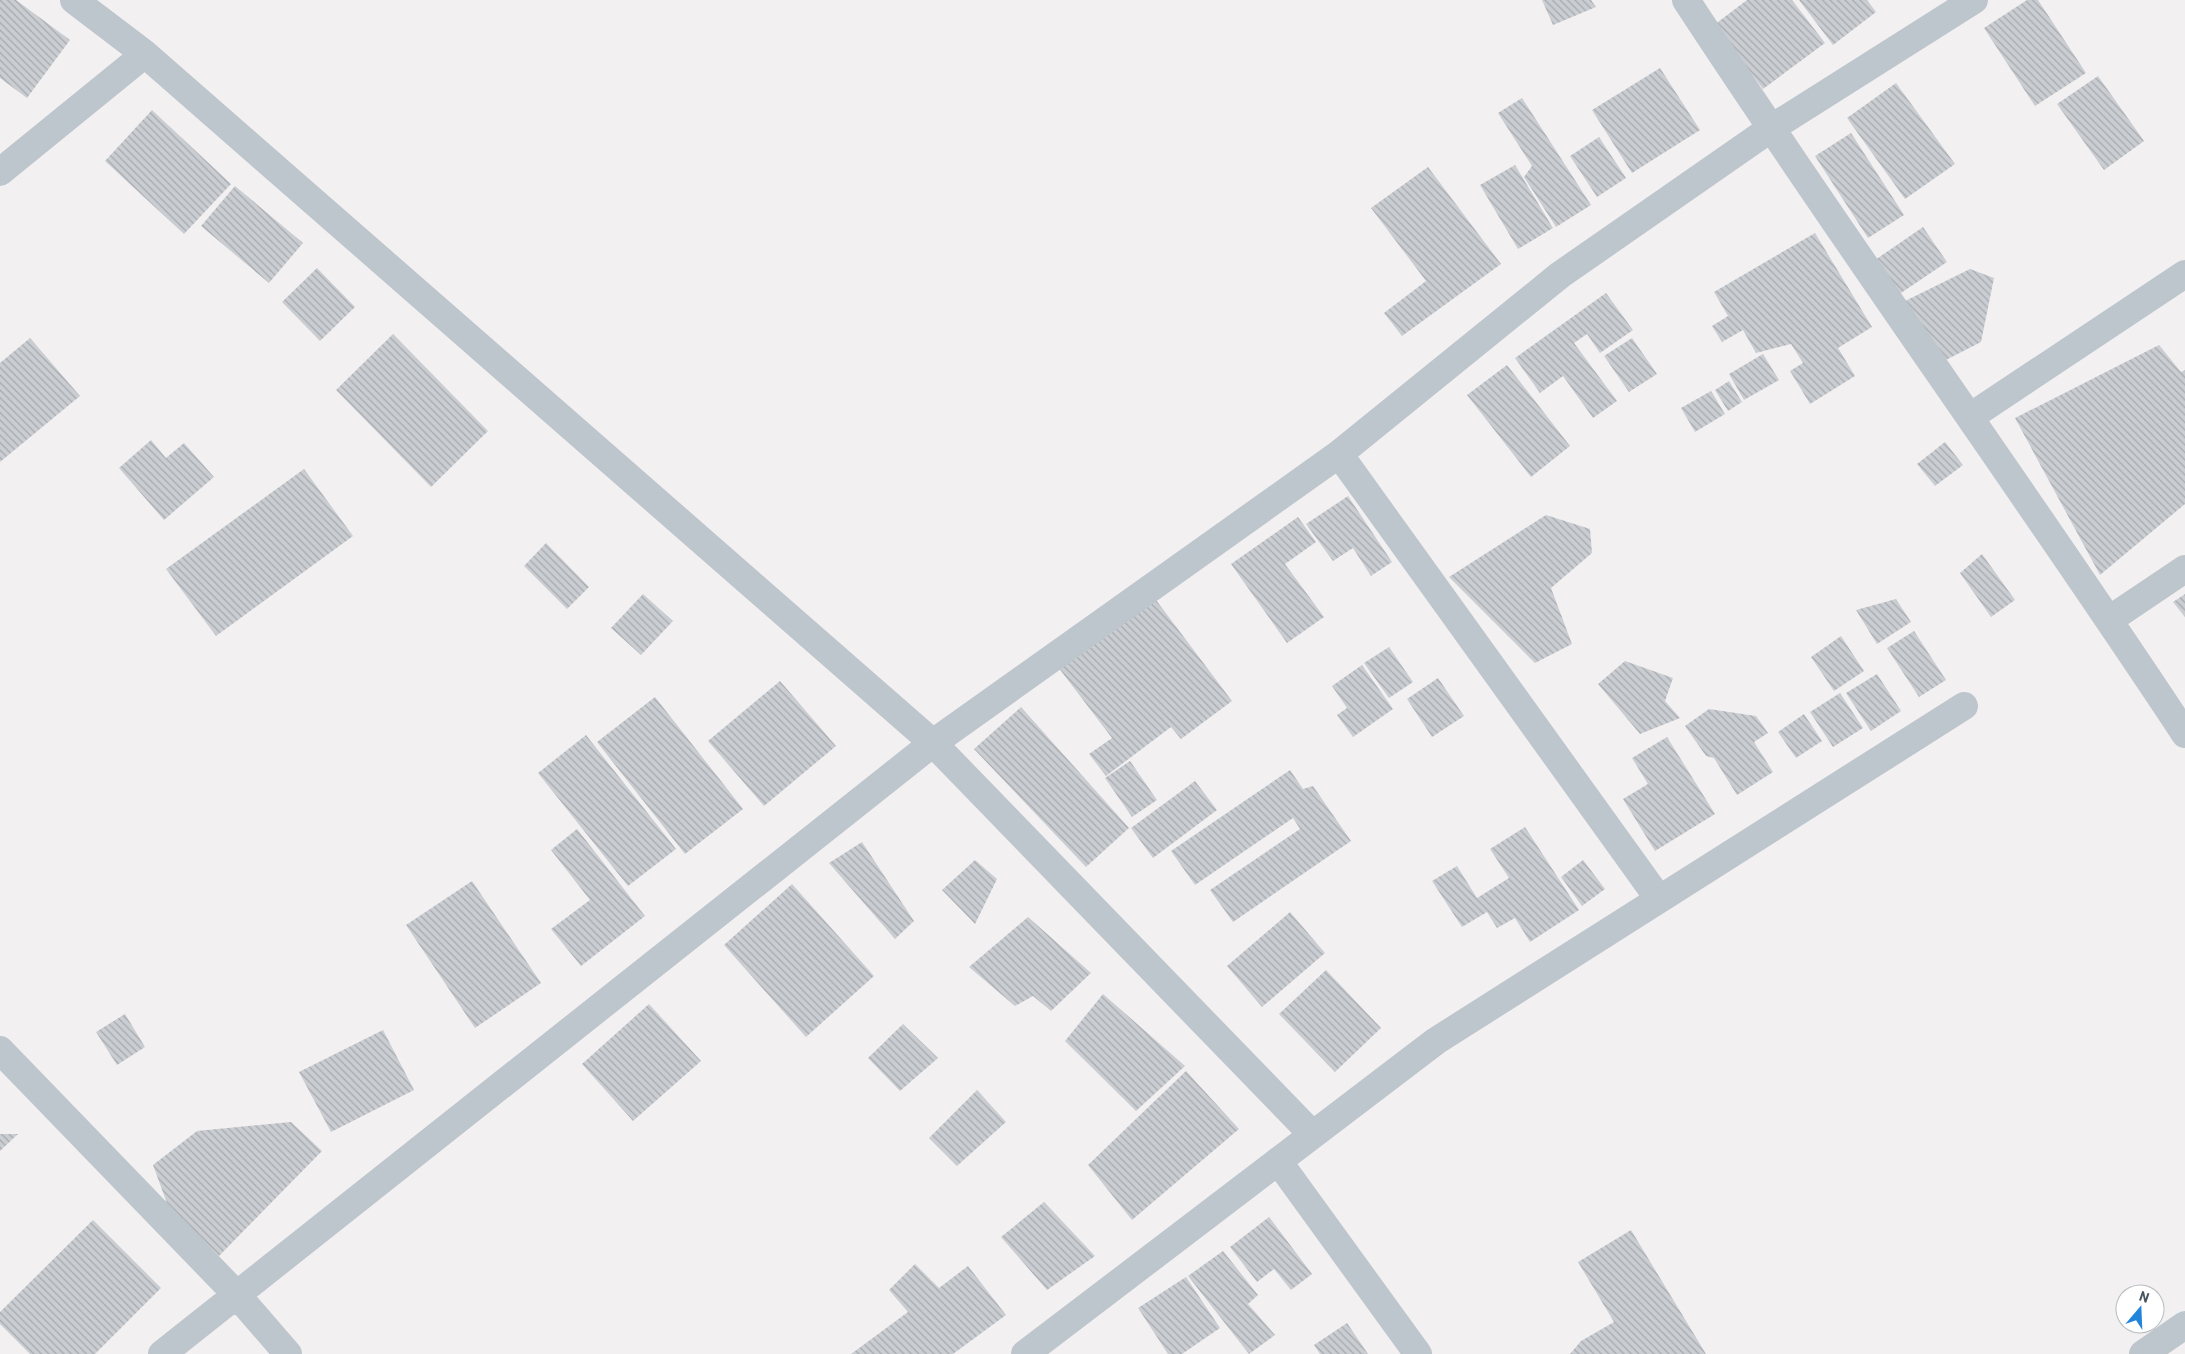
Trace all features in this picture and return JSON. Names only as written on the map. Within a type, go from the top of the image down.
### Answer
[{"type":"street","points":[[74,0],[146,54],[933,743],[1312,1134]]},
{"type":"street","points":[[1686,0],[1770,129],[2109,620],[2185,734]]},
{"type":"street","points":[[162,1354],[933,743],[1339,454],[1560,275],[1770,129],[1974,0]]},
{"type":"street","points":[[0,172],[146,54]]},
{"type":"street","points":[[1970,418],[2185,274]]},
{"type":"street","points":[[1339,454],[1659,899]]},
{"type":"street","points":[[2109,620],[2185,569]]},
{"type":"street","points":[[1043,1349],[1312,1134],[1436,1041],[1964,706]]},
{"type":"street","points":[[0,1050],[237,1295],[288,1354]]},
{"type":"street","points":[[1278,1161],[1418,1354]]},
{"type":"street","points":[[2142,1354],[2185,1325]]},
{"type":"building","points":[[0,0],[16,0],[70,40],[27,98],[0,78]]},
{"type":"building","points":[[1542,0],[1591,0],[1596,7],[1553,25]]},
{"type":"building","points":[[1747,0],[1792,0],[1825,43],[1763,89],[1714,25]]},
{"type":"building","points":[[1799,0],[1867,0],[1876,12],[1833,45]]},
{"type":"building","points":[[2027,0],[2038,0],[2086,73],[2035,106],[1984,28]]},
{"type":"building","points":[[1660,68],[1700,130],[1632,173],[1592,110]]},
{"type":"building","points":[[2098,76],[2144,141],[2104,170],[2057,104]]},
{"type":"building","points":[[1896,83],[1955,164],[1905,199],[1847,118]]},
{"type":"building","points":[[1522,98],[1591,205],[1556,227],[1524,177],[1532,166],[1498,113]]},
{"type":"building","points":[[152,110],[231,184],[184,234],[105,161]]},
{"type":"building","points":[[1851,133],[1904,215],[1868,238],[1815,156]]},
{"type":"building","points":[[1599,137],[1626,178],[1597,197],[1570,156]]},
{"type":"building","points":[[1515,165],[1553,228],[1518,249],[1480,185]]},
{"type":"building","points":[[1428,167],[1501,264],[1402,336],[1384,313],[1426,281],[1371,208]]},
{"type":"building","points":[[235,186],[303,243],[269,283],[201,226]]},
{"type":"building","points":[[1923,227],[1947,262],[1898,295],[1875,260]]},
{"type":"building","points":[[1815,233],[1872,327],[1838,348],[1855,376],[1810,404],[1790,371],[1803,363],[1791,344],[1756,353],[1743,330],[1722,342],[1712,326],[1728,316],[1714,292]]},
{"type":"building","points":[[317,268],[355,307],[320,341],[282,302]]},
{"type":"building","points":[[1970,269],[1994,278],[1981,342],[1940,363],[1903,302]]},
{"type":"building","points":[[1606,293],[1633,330],[1600,353],[1587,334],[1574,343],[1617,401],[1593,418],[1563,376],[1540,393],[1515,358]]},
{"type":"building","points":[[393,334],[488,431],[431,487],[336,390]]},
{"type":"building","points":[[30,338],[80,396],[0,462],[0,363]]},
{"type":"building","points":[[1632,338],[1657,374],[1629,392],[1604,356]]},
{"type":"building","points":[[2159,345],[2181,372],[2185,370],[2185,504],[2100,575],[2015,418]]},
{"type":"building","points":[[1763,354],[1779,380],[1744,400],[1729,374]]},
{"type":"building","points":[[1507,365],[1570,446],[1531,477],[1467,395]]},
{"type":"building","points":[[1729,381],[1742,402],[1728,411],[1715,390]]},
{"type":"building","points":[[1711,391],[1725,414],[1695,432],[1681,408]]},
{"type":"building","points":[[151,440],[166,458],[184,443],[214,477],[164,520],[119,468]]},
{"type":"building","points":[[1945,442],[1963,465],[1935,486],[1917,464]]},
{"type":"building","points":[[304,469],[353,536],[216,636],[166,569]]},
{"type":"building","points":[[1348,496],[1392,562],[1371,576],[1353,548],[1333,561],[1306,524]]},
{"type":"building","points":[[1546,515],[1590,529],[1592,553],[1551,588],[1572,644],[1535,663],[1449,577]]},
{"type":"building","points":[[1298,517],[1316,542],[1285,564],[1324,617],[1287,643],[1231,564]]},
{"type":"building","points":[[546,543],[589,587],[567,609],[524,566]]},
{"type":"building","points":[[1982,554],[2015,600],[1991,617],[1960,573]]},
{"type":"building","points":[[643,594],[673,621],[641,655],[611,628]]},
{"type":"building","points":[[2185,594],[2185,617],[2173,602]]},
{"type":"building","points":[[1153,596],[1232,701],[1181,739],[1171,727],[1106,776],[1089,754],[1112,738],[1058,667]]},
{"type":"building","points":[[1896,599],[1911,622],[1877,644],[1856,610]]},
{"type":"building","points":[[1914,631],[1946,680],[1919,697],[1887,648]]},
{"type":"building","points":[[1841,636],[1864,671],[1834,691],[1811,657]]},
{"type":"building","points":[[1389,647],[1413,682],[1389,698],[1364,663]]},
{"type":"building","points":[[1625,661],[1673,678],[1665,701],[1680,718],[1640,734],[1598,684]]},
{"type":"building","points":[[1362,665],[1393,709],[1353,737],[1337,715],[1347,708],[1332,686]]},
{"type":"building","points":[[1877,674],[1901,711],[1871,731],[1846,693]]},
{"type":"building","points":[[1438,678],[1464,716],[1432,737],[1407,699]]},
{"type":"building","points":[[780,681],[836,746],[764,806],[708,741]]},
{"type":"building","points":[[1840,693],[1863,728],[1833,747],[1810,712]]},
{"type":"building","points":[[655,697],[743,809],[685,854],[597,742]]},
{"type":"building","points":[[1021,707],[1129,828],[1086,867],[974,749]]},
{"type":"building","points":[[1709,709],[1756,716],[1768,733],[1754,742],[1773,772],[1737,795],[1714,758],[1706,756],[1685,726]]},
{"type":"building","points":[[1804,714],[1822,741],[1796,758],[1778,732]]},
{"type":"building","points":[[586,735],[676,849],[628,886],[538,773]]},
{"type":"building","points":[[1667,737],[1715,814],[1655,851],[1623,799],[1648,784],[1632,758]]},
{"type":"building","points":[[1130,761],[1157,800],[1132,817],[1105,778]]},
{"type":"building","points":[[1290,770],[1303,789],[1313,786],[1351,841],[1233,922],[1210,890],[1300,829],[1293,818],[1195,885],[1171,851]]},
{"type":"building","points":[[1195,781],[1217,810],[1153,858],[1131,828]]},
{"type":"building","points":[[1525,827],[1579,910],[1530,942],[1515,918],[1497,928],[1487,912],[1462,927],[1432,881],[1457,866],[1477,898],[1509,878],[1490,849]]},
{"type":"building","points":[[577,829],[645,916],[581,966],[551,929],[590,900],[551,850]]},
{"type":"building","points":[[862,842],[914,921],[895,939],[829,863]]},
{"type":"building","points":[[975,860],[997,879],[975,924],[942,890]]},
{"type":"building","points":[[1583,860],[1605,889],[1582,906],[1561,877]]},
{"type":"building","points":[[472,881],[541,983],[475,1028],[406,925]]},
{"type":"building","points":[[792,884],[874,976],[806,1037],[724,945]]},
{"type":"building","points":[[1290,912],[1325,953],[1262,1007],[1227,966]]},
{"type":"building","points":[[1028,917],[1091,973],[1051,1011],[1033,996],[1015,1006],[969,967]]},
{"type":"building","points":[[1326,970],[1381,1028],[1335,1072],[1279,1014]]},
{"type":"building","points":[[1103,994],[1185,1066],[1136,1111],[1065,1041]]},
{"type":"building","points":[[649,1004],[701,1061],[633,1121],[582,1064]]},
{"type":"building","points":[[125,1014],[145,1047],[117,1065],[96,1032]]},
{"type":"building","points":[[903,1024],[938,1058],[900,1091],[868,1058]]},
{"type":"building","points":[[383,1030],[414,1090],[331,1132],[299,1072]]},
{"type":"building","points":[[1186,1071],[1239,1129],[1132,1220],[1088,1165]]},
{"type":"building","points":[[977,1090],[1006,1122],[957,1166],[929,1138]]},
{"type":"building","points":[[291,1122],[322,1151],[219,1256],[168,1206],[153,1165],[197,1131]]},
{"type":"building","points":[[0,1134],[18,1134],[0,1151]]},
{"type":"building","points":[[1044,1202],[1095,1256],[1047,1290],[1001,1237]]},
{"type":"building","points":[[1269,1217],[1312,1274],[1291,1290],[1274,1269],[1257,1282],[1230,1247]]},
{"type":"building","points":[[93,1220],[161,1288],[95,1354],[30,1354],[0,1324],[0,1312]]},
{"type":"building","points":[[1631,1230],[1706,1354],[1570,1354],[1581,1341],[1614,1322],[1578,1262]]},
{"type":"building","points":[[1223,1251],[1258,1295],[1248,1304],[1275,1335],[1249,1354],[1188,1276]]},
{"type":"building","points":[[915,1264],[939,1288],[968,1266],[1006,1315],[953,1354],[851,1354],[908,1312],[889,1290]]},
{"type":"building","points":[[1186,1277],[1220,1328],[1182,1354],[1168,1354],[1138,1308]]},
{"type":"building","points":[[1347,1323],[1368,1354],[1320,1354],[1314,1345]]}]
